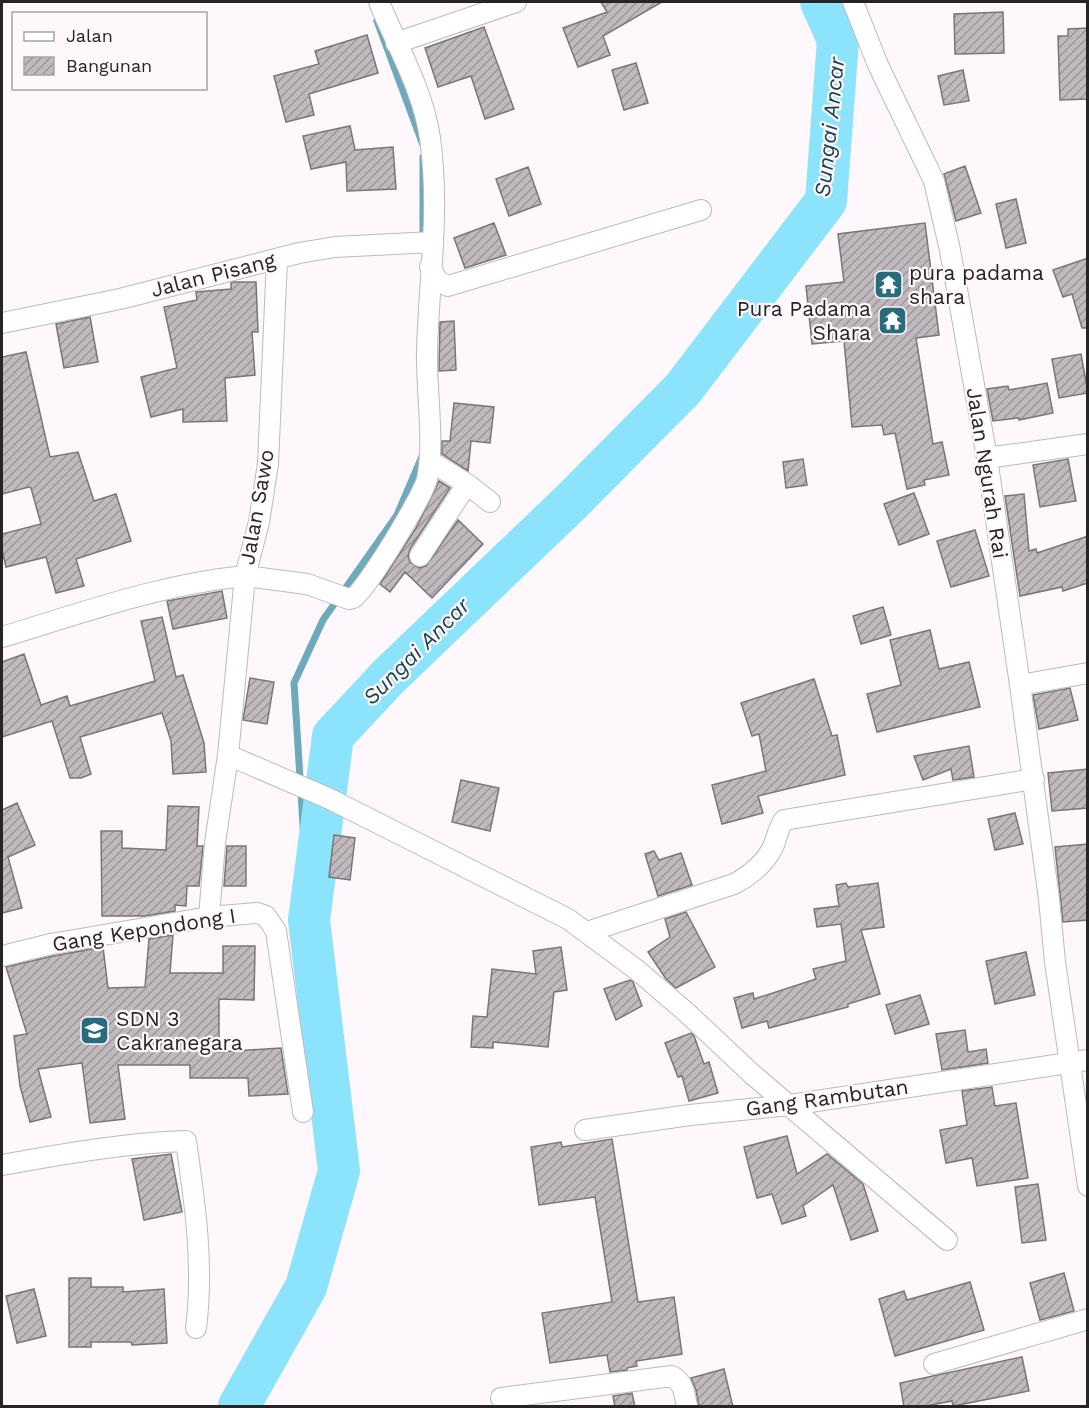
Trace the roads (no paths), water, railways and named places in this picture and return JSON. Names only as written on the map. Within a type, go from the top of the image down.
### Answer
[{"type":"street","points":[[379,2],[419,94],[429,138],[434,181],[435,220],[423,243],[430,267],[438,281],[448,286],[701,210]]},
{"type":"street","points":[[396,43],[516,2]]},
{"type":"street","name":"Jalan Ngurah Rai","points":[[853,2],[878,65],[934,181],[951,250],[987,458],[1034,779],[1055,962],[1078,1061],[1088,1186]]},
{"type":"street","name":"Jalan Pisang","points":[[2,323],[120,299],[277,259],[335,247],[423,243]]},
{"type":"street","name":"Jalan Sawo","points":[[2,637],[133,597],[189,583],[245,576],[259,522],[268,464],[277,259]]},
{"type":"street","points":[[209,917],[215,843],[228,755],[245,576],[280,579],[320,588],[349,599],[359,594],[399,532],[424,490],[430,461],[427,354],[430,267]]},
{"type":"street","points":[[987,458],[1088,444]]},
{"type":"street","points":[[430,461],[467,484],[490,502]]},
{"type":"street","points":[[420,556],[467,484]]},
{"type":"street","points":[[1020,685],[1088,673]]},
{"type":"street","points":[[228,755],[270,771],[330,799],[568,920],[587,932],[653,984],[752,1074],[947,1240]]},
{"type":"street","points":[[587,932],[744,879],[769,852],[784,820],[1034,779]]},
{"type":"street","name":"Gang Kepondong I","points":[[2,956],[61,942],[209,917],[257,913],[266,916],[276,930],[303,1112]]},
{"type":"street","name":"Gang Rambutan","points":[[585,1130],[690,1115],[790,1105],[1078,1061]]},
{"type":"street","points":[[2,1165],[83,1151],[152,1142],[186,1141],[197,1219],[200,1303],[196,1328]]},
{"type":"street","points":[[934,1364],[1088,1319]]},
{"type":"street","points":[[501,1398],[672,1376],[683,1386],[687,1407]]},
{"type":"waterway","name":"Sungai Ancar","points":[[239,1406],[306,1287],[339,1171],[309,920],[333,736],[389,676],[569,504],[683,389],[826,201],[838,40],[821,2]]},
{"type":"waterway","points":[[377,21],[423,145]]},
{"type":"waterway","points":[[423,157],[423,241]]},
{"type":"waterway","points":[[309,920],[294,683],[323,620],[397,515],[423,454]]},
{"type":"place","name":"pura padama shara","points":[[888,285]]},
{"type":"place","name":"Pura Padama Shara","points":[[892,321]]},
{"type":"place","name":"SDN 3 Cakranegara","points":[[95,1031]]}]
